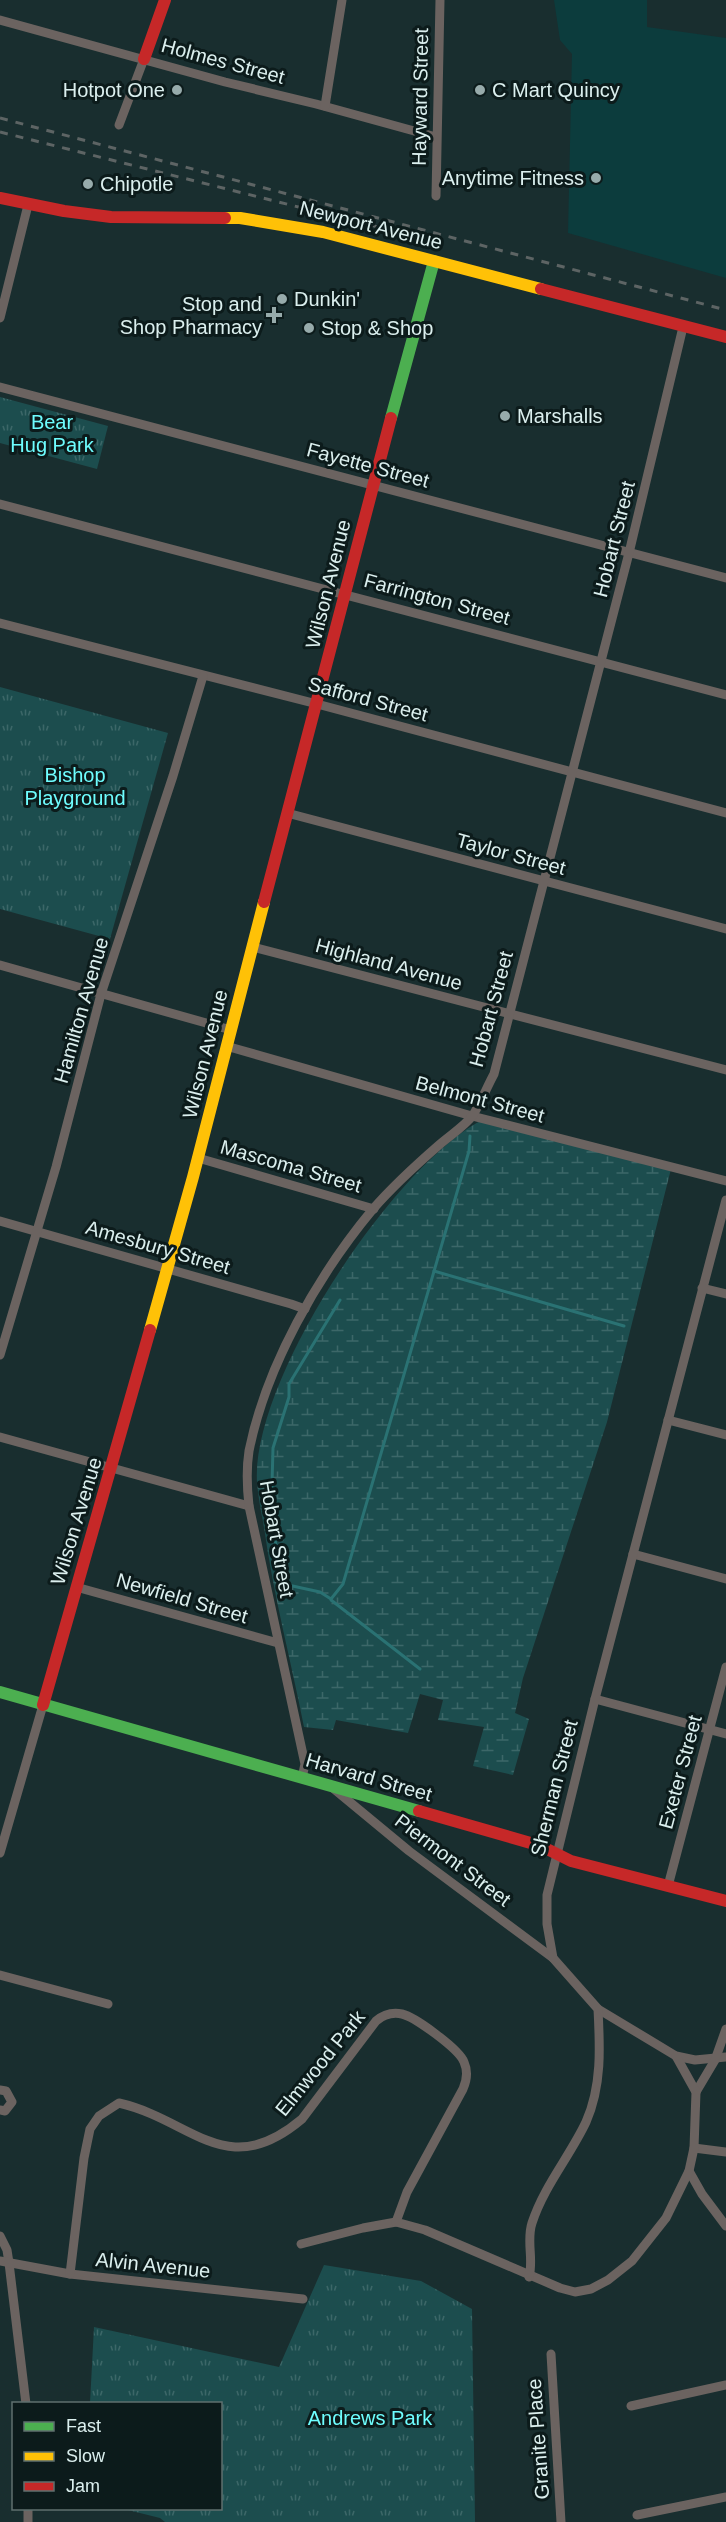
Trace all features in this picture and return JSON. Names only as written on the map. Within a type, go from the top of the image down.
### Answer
[{"type":"street","points":[[119,125],[165,0]]},
{"type":"street","points":[[325,106],[342,0]]},
{"type":"street","name":"Hayward Street","points":[[436,196],[440,0]]},
{"type":"street","name":"Holmes Street","points":[[0,20],[436,137]]},
{"type":"street","name":"Newport Avenue","points":[[0,198],[28,205],[111,217],[219,217],[273,222],[323,232],[726,338]]},
{"type":"street","points":[[0,318],[28,205]]},
{"type":"street","name":"Wilson Avenue","points":[[0,1853],[112,1468],[198,1158],[373,485],[434,261]]},
{"type":"street","name":"Hobart Street","points":[[302,1778],[305,1764],[249,1506],[247,1476],[249,1453],[258,1418],[305,1309],[374,1209],[415,1166],[472,1116],[494,1074],[629,553],[683,327]]},
{"type":"street","name":"Fayette Street","points":[[0,387],[726,578]]},
{"type":"street","name":"Farrington Street","points":[[0,504],[726,695]]},
{"type":"street","name":"Safford Street","points":[[0,623],[317,704],[726,813]]},
{"type":"street","name":"Hamilton Avenue","points":[[0,1355],[56,1167],[102,994],[173,776],[202,676]]},
{"type":"street","name":"Taylor Street","points":[[287,813],[726,929]]},
{"type":"street","name":"Highland Avenue","points":[[253,947],[726,1070]]},
{"type":"street","points":[[0,965],[231,1030]]},
{"type":"street","name":"Belmont Street","points":[[226,1046],[472,1116],[726,1181]]},
{"type":"street","name":"Mascoma Street","points":[[198,1158],[374,1209]]},
{"type":"street","name":"Sherman Street","points":[[553,1958],[547,1924],[547,1895],[555,1854],[726,1200]]},
{"type":"street","name":"Amesbury Street","points":[[0,1221],[305,1309]]},
{"type":"street","points":[[702,1288],[726,1294]]},
{"type":"street","points":[[668,1419],[726,1435]]},
{"type":"street","points":[[0,1437],[249,1506]]},
{"type":"street","points":[[633,1554],[726,1579]]},
{"type":"street","name":"Newfield Street","points":[[76,1587],[278,1643]]},
{"type":"street","name":"Exeter Street","points":[[668,1886],[726,1667]]},
{"type":"street","name":"Harvard Street","points":[[0,1692],[541,1846],[570,1861],[726,1901]]},
{"type":"street","points":[[595,1699],[726,1734]]},
{"type":"street","name":"Piermont Street","points":[[333,1788],[409,1851],[553,1958]]},
{"type":"street","points":[[553,1958],[598,2009],[676,2056],[695,2060],[715,2060],[726,2057]]},
{"type":"street","points":[[0,1975],[108,2004]]},
{"type":"street","points":[[529,2277],[531,2225],[546,2192],[586,2122],[596,2087],[599,2059],[598,2009]]},
{"type":"street","name":"Elmwood Park","points":[[70,2274],[84,2158],[90,2129],[97,2119],[119,2103],[134,2107],[214,2144],[231,2148],[266,2144],[288,2132],[302,2119],[376,2021],[388,2014],[402,2014],[457,2051],[465,2063],[467,2074],[463,2089],[407,2192],[396,2222]]},
{"type":"street","points":[[301,2244],[396,2222],[425,2230],[529,2277],[575,2292],[591,2289],[608,2280],[632,2261],[666,2218],[689,2170],[694,2148],[696,2092],[715,2060],[726,2029]]},
{"type":"street","points":[[676,2056],[696,2092]]},
{"type":"street","points":[[0,2090],[6,2091],[12,2102],[5,2111],[0,2110]]},
{"type":"street","points":[[694,2148],[726,2152]]},
{"type":"street","points":[[689,2170],[702,2194],[726,2226]]},
{"type":"street","points":[[0,2236],[7,2250],[4,2262],[26,2402]]},
{"type":"street","name":"Alvin Avenue","points":[[4,2262],[70,2274],[303,2299]]},
{"type":"street","name":"Granite Place","points":[[551,2354],[561,2522]]},
{"type":"street","points":[[630,2406],[726,2385]]},
{"type":"street","points":[[638,2515],[726,2497]]},
{"type":"shaded area","points":[[554,0],[647,0],[647,27],[726,38],[726,278],[568,233],[572,54],[560,40]]},
{"type":"green space","name":"Bear Hug Park","points":[[0,397],[108,426],[97,469],[0,443]]},
{"type":"green space","name":"Bishop Playground","points":[[0,687],[168,733],[110,939],[0,909]]},
{"type":"green space","points":[[484,1119],[671,1169],[607,1422],[523,1678],[515,1713],[529,1719],[513,1775],[473,1766],[484,1727],[438,1720],[443,1700],[420,1694],[408,1733],[336,1720],[333,1730],[304,1727],[272,1577],[257,1482],[261,1439],[277,1388],[303,1334],[335,1279],[371,1226],[410,1180],[448,1143]]},
{"type":"green space","name":"Andrews Park","points":[[324,2265],[421,2281],[472,2309],[475,2522],[165,2522],[160,2518],[128,2510],[222,2510],[222,2402],[90,2402],[94,2327],[279,2367]]},
{"type":"waterway","points":[[340,1300],[289,1384],[289,1397],[273,1448],[271,1519],[281,1571],[288,1585],[320,1592],[331,1599],[343,1584],[469,1151],[470,1136]]},
{"type":"waterway","points":[[434,1271],[624,1326]]},
{"type":"waterway","points":[[331,1600],[420,1669]]},
{"type":"railway","points":[[0,118],[726,310]]},
{"type":"railway","points":[[0,132],[390,230]]},
{"type":"traffic: fast","points":[[391,418],[434,261]]},
{"type":"traffic: fast","points":[[0,1692],[419,1811]]},
{"type":"traffic: slow","points":[[225,218],[240,218],[323,232],[541,289]]},
{"type":"traffic: slow","points":[[150,1330],[193,1177],[264,902]]},
{"type":"traffic: jam","points":[[144,59],[165,0]]},
{"type":"traffic: jam","points":[[0,198],[64,211],[111,217],[225,218]]},
{"type":"traffic: jam","points":[[541,289],[726,337]]},
{"type":"traffic: jam","points":[[264,902],[391,418]]},
{"type":"traffic: jam","points":[[43,1705],[150,1330]]},
{"type":"traffic: jam","points":[[419,1811],[541,1846],[571,1861],[726,1901]]},
{"type":"place","name":"Hotpot One","points":[[177,90]]},
{"type":"place","name":"C Mart Quincy","points":[[480,90]]},
{"type":"place","name":"Anytime Fitness","points":[[596,178]]},
{"type":"place","name":"Chipotle","points":[[88,184]]},
{"type":"place","name":"Dunkin'","points":[[282,299]]},
{"type":"place","name":"Stop and Shop Pharmacy","points":[[274,315]]},
{"type":"place","name":"Stop & Shop","points":[[309,328]]},
{"type":"place","name":"Marshalls","points":[[505,416]]}]
